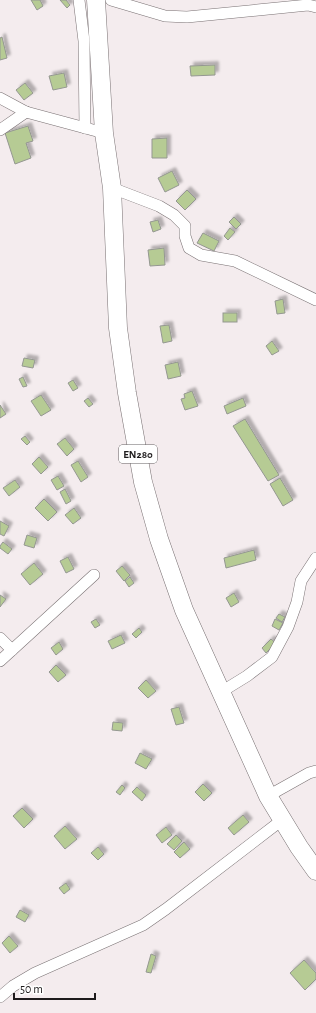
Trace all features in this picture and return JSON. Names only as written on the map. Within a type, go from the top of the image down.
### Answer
[{"type":"main road","name":"EN280","points":[[96,0],[104,133],[112,188],[118,328],[127,393],[143,482],[159,539],[184,610],[268,796],[316,871]]},
{"type":"street","points":[[78,0],[84,41],[85,128]]},
{"type":"street","points":[[111,0],[165,16],[187,17],[313,5]]},
{"type":"street","points":[[0,98],[26,112],[104,133]]},
{"type":"street","points":[[0,130],[26,112]]},
{"type":"street","points":[[112,188],[159,206],[174,215],[185,226],[185,236],[189,248],[202,256],[235,261],[316,300]]},
{"type":"street","points":[[221,692],[247,676],[272,657],[288,627],[297,602],[301,582],[316,558]]},
{"type":"street","points":[[0,661],[94,575]]},
{"type":"street","points":[[0,638],[12,650]]},
{"type":"street","points":[[268,796],[309,773],[316,771]]},
{"type":"street","points":[[0,997],[13,986],[35,973],[143,925],[282,820]]},
{"type":"building","points":[[31,0],[40,0],[43,6],[37,10]]},
{"type":"building","points":[[60,0],[66,0],[70,5],[67,8]]},
{"type":"building","points":[[2,37],[7,58],[0,60],[0,38]]},
{"type":"building","points":[[215,65],[215,75],[191,76],[190,66]]},
{"type":"building","points":[[64,73],[67,87],[53,90],[49,76]]},
{"type":"building","points":[[25,83],[33,93],[24,100],[16,90]]},
{"type":"building","points":[[28,126],[33,141],[26,143],[31,158],[15,164],[5,133]]},
{"type":"building","points":[[167,138],[167,158],[152,158],[152,139]]},
{"type":"building","points":[[172,171],[179,185],[165,192],[158,178]]},
{"type":"building","points":[[187,190],[196,199],[185,210],[176,201]]},
{"type":"building","points":[[234,217],[241,224],[236,229],[229,222]]},
{"type":"building","points":[[158,220],[161,229],[153,232],[150,222]]},
{"type":"building","points":[[230,228],[235,232],[228,240],[224,236]]},
{"type":"building","points":[[203,233],[219,241],[214,251],[197,243]]},
{"type":"building","points":[[164,248],[165,265],[150,266],[148,250]]},
{"type":"building","points":[[283,299],[285,313],[277,314],[275,301]]},
{"type":"building","points":[[223,313],[237,313],[237,322],[223,322]]},
{"type":"building","points":[[169,325],[172,341],[163,343],[160,326]]},
{"type":"building","points":[[272,341],[279,351],[272,355],[266,346]]},
{"type":"building","points":[[24,358],[35,360],[33,368],[22,366]]},
{"type":"building","points":[[178,362],[181,376],[168,379],[165,365]]},
{"type":"building","points":[[23,377],[27,386],[23,387],[19,379]]},
{"type":"building","points":[[73,380],[78,388],[73,391],[68,383]]},
{"type":"building","points":[[192,391],[198,406],[185,410],[181,399],[185,398],[184,394]]},
{"type":"building","points":[[41,395],[51,410],[41,416],[31,401]]},
{"type":"building","points":[[88,398],[93,404],[89,407],[84,401]]},
{"type":"building","points":[[243,398],[246,406],[227,414],[224,406]]},
{"type":"building","points":[[0,405],[6,414],[0,418]]},
{"type":"building","points":[[245,419],[279,475],[268,481],[233,426]]},
{"type":"building","points":[[25,436],[30,442],[27,445],[21,439]]},
{"type":"building","points":[[65,438],[74,449],[67,456],[57,444]]},
{"type":"building","points":[[39,457],[48,467],[41,474],[32,464]]},
{"type":"building","points":[[78,461],[88,477],[81,482],[71,465]]},
{"type":"building","points":[[58,476],[64,486],[57,490],[51,480]]},
{"type":"building","points":[[280,478],[293,500],[283,506],[270,484]]},
{"type":"building","points":[[15,480],[20,487],[9,496],[3,488]]},
{"type":"building","points":[[65,489],[71,501],[66,504],[60,492]]},
{"type":"building","points":[[44,499],[57,512],[48,521],[35,508]]},
{"type":"building","points":[[74,508],[81,518],[73,524],[65,515]]},
{"type":"building","points":[[0,521],[9,526],[4,536],[0,534]]},
{"type":"building","points":[[27,535],[37,538],[34,548],[24,545]]},
{"type":"building","points":[[3,542],[12,549],[8,554],[0,548]]},
{"type":"building","points":[[254,550],[256,560],[226,568],[224,558]]},
{"type":"building","points":[[68,557],[74,569],[66,573],[60,561]]},
{"type":"building","points":[[34,563],[43,574],[30,585],[21,574]]},
{"type":"building","points":[[122,566],[130,575],[124,581],[116,571]]},
{"type":"building","points":[[130,577],[134,583],[129,587],[125,581]]},
{"type":"building","points":[[234,593],[239,602],[231,607],[226,598]]},
{"type":"building","points":[[0,595],[6,599],[0,607]]},
{"type":"building","points":[[279,614],[285,617],[282,622],[276,618]]},
{"type":"building","points":[[96,619],[100,625],[95,628],[91,622]]},
{"type":"building","points":[[275,619],[283,623],[279,630],[272,626]]},
{"type":"building","points":[[139,628],[142,632],[136,638],[132,634]]},
{"type":"building","points":[[121,635],[125,643],[112,649],[108,641]]},
{"type":"building","points":[[271,639],[276,643],[266,653],[262,648]]},
{"type":"building","points":[[59,642],[63,649],[56,655],[51,648]]},
{"type":"building","points":[[56,665],[66,675],[58,682],[49,672]]},
{"type":"building","points":[[146,680],[156,691],[148,698],[138,688]]},
{"type":"building","points":[[179,707],[184,723],[176,725],[171,709]]},
{"type":"building","points":[[113,722],[123,723],[122,731],[112,730]]},
{"type":"building","points":[[140,753],[152,759],[146,769],[135,763]]},
{"type":"building","points":[[203,784],[212,793],[204,801],[195,792]]},
{"type":"building","points":[[122,785],[125,788],[120,795],[116,792]]},
{"type":"building","points":[[137,787],[146,795],[142,801],[132,792]]},
{"type":"building","points":[[22,808],[33,819],[24,828],[13,816]]},
{"type":"building","points":[[243,815],[249,822],[234,835],[228,828]]},
{"type":"building","points":[[65,826],[77,839],[65,849],[54,836]]},
{"type":"building","points":[[166,827],[172,835],[162,843],[156,835]]},
{"type":"building","points":[[176,835],[182,841],[174,850],[167,844]]},
{"type":"building","points":[[184,842],[190,849],[180,858],[174,852]]},
{"type":"building","points":[[98,847],[104,854],[98,860],[91,853]]},
{"type":"building","points":[[66,883],[70,889],[64,894],[59,888]]},
{"type":"building","points":[[20,910],[29,915],[25,922],[16,917]]},
{"type":"building","points":[[9,936],[18,946],[10,953],[2,943]]},
{"type":"building","points":[[151,954],[156,956],[151,973],[146,972]]},
{"type":"building","points":[[304,960],[316,973],[316,979],[305,990],[290,973]]}]
